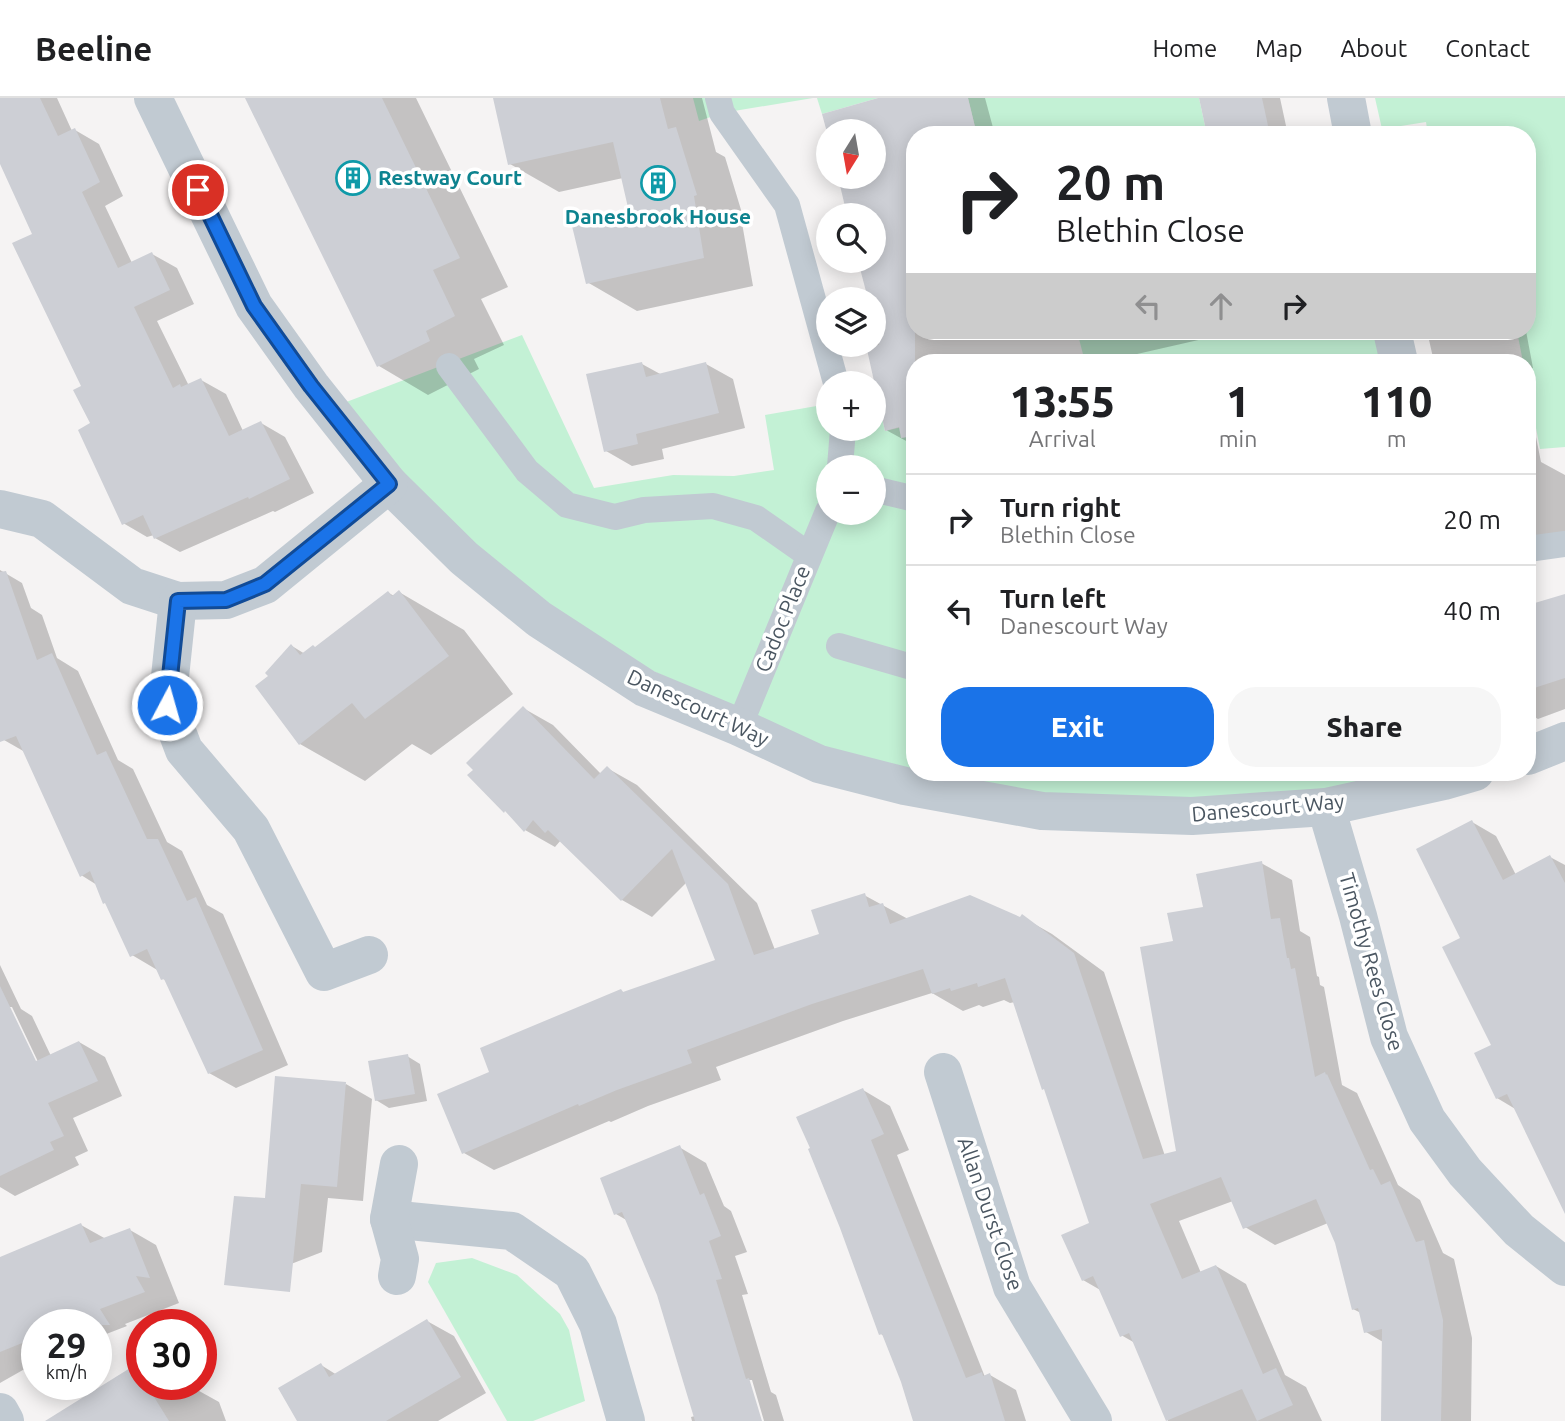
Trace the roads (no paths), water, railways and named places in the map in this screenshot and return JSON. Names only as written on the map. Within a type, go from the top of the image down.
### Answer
[{"type":"street","name":"Danescourt Way","points":[[153,98],[254,306],[311,386],[389,484],[464,558],[539,619],[645,688],[739,727],[818,764],[905,786],[1042,810],[1192,816],[1326,807],[1430,781]]},
{"type":"street","points":[[1346,98],[1351,126]]},
{"type":"street","points":[[0,509],[42,519],[132,586],[178,601],[226,600],[265,584],[389,484]]},
{"type":"street","points":[[178,601],[167,705],[184,750],[251,829],[324,972],[369,956]]},
{"type":"street","points":[[1536,753],[1565,741]]},
{"type":"street","name":"Timothy Rees Close","points":[[1326,807],[1389,1037],[1427,1120],[1465,1172],[1518,1230],[1565,1267]]},
{"type":"street","name":"Allan Durst Close","points":[[943,1072],[1012,1287],[1093,1421]]},
{"type":"street","points":[[397,1276],[400,1259],[389,1219],[399,1164]]},
{"type":"street","points":[[389,1219],[512,1231],[572,1272],[598,1324],[626,1421]]},
{"type":"street","points":[[0,1412],[5,1421]]},
{"type":"lane","points":[[718,98],[722,113],[787,205],[833,371]]},
{"type":"lane","points":[[449,366],[527,471],[567,505],[615,517],[644,510],[713,506],[756,518],[809,555]]},
{"type":"lane","points":[[886,492],[906,497]]},
{"type":"lane","name":"Cadoc Place","points":[[739,727],[822,525]]},
{"type":"lane","points":[[1536,548],[1565,544]]},
{"type":"lane","points":[[839,646],[906,665]]},
{"type":"place","name":"Restway Court","points":[[353,178]]},
{"type":"place","name":"Danesbrook House","points":[[658,183]]}]
